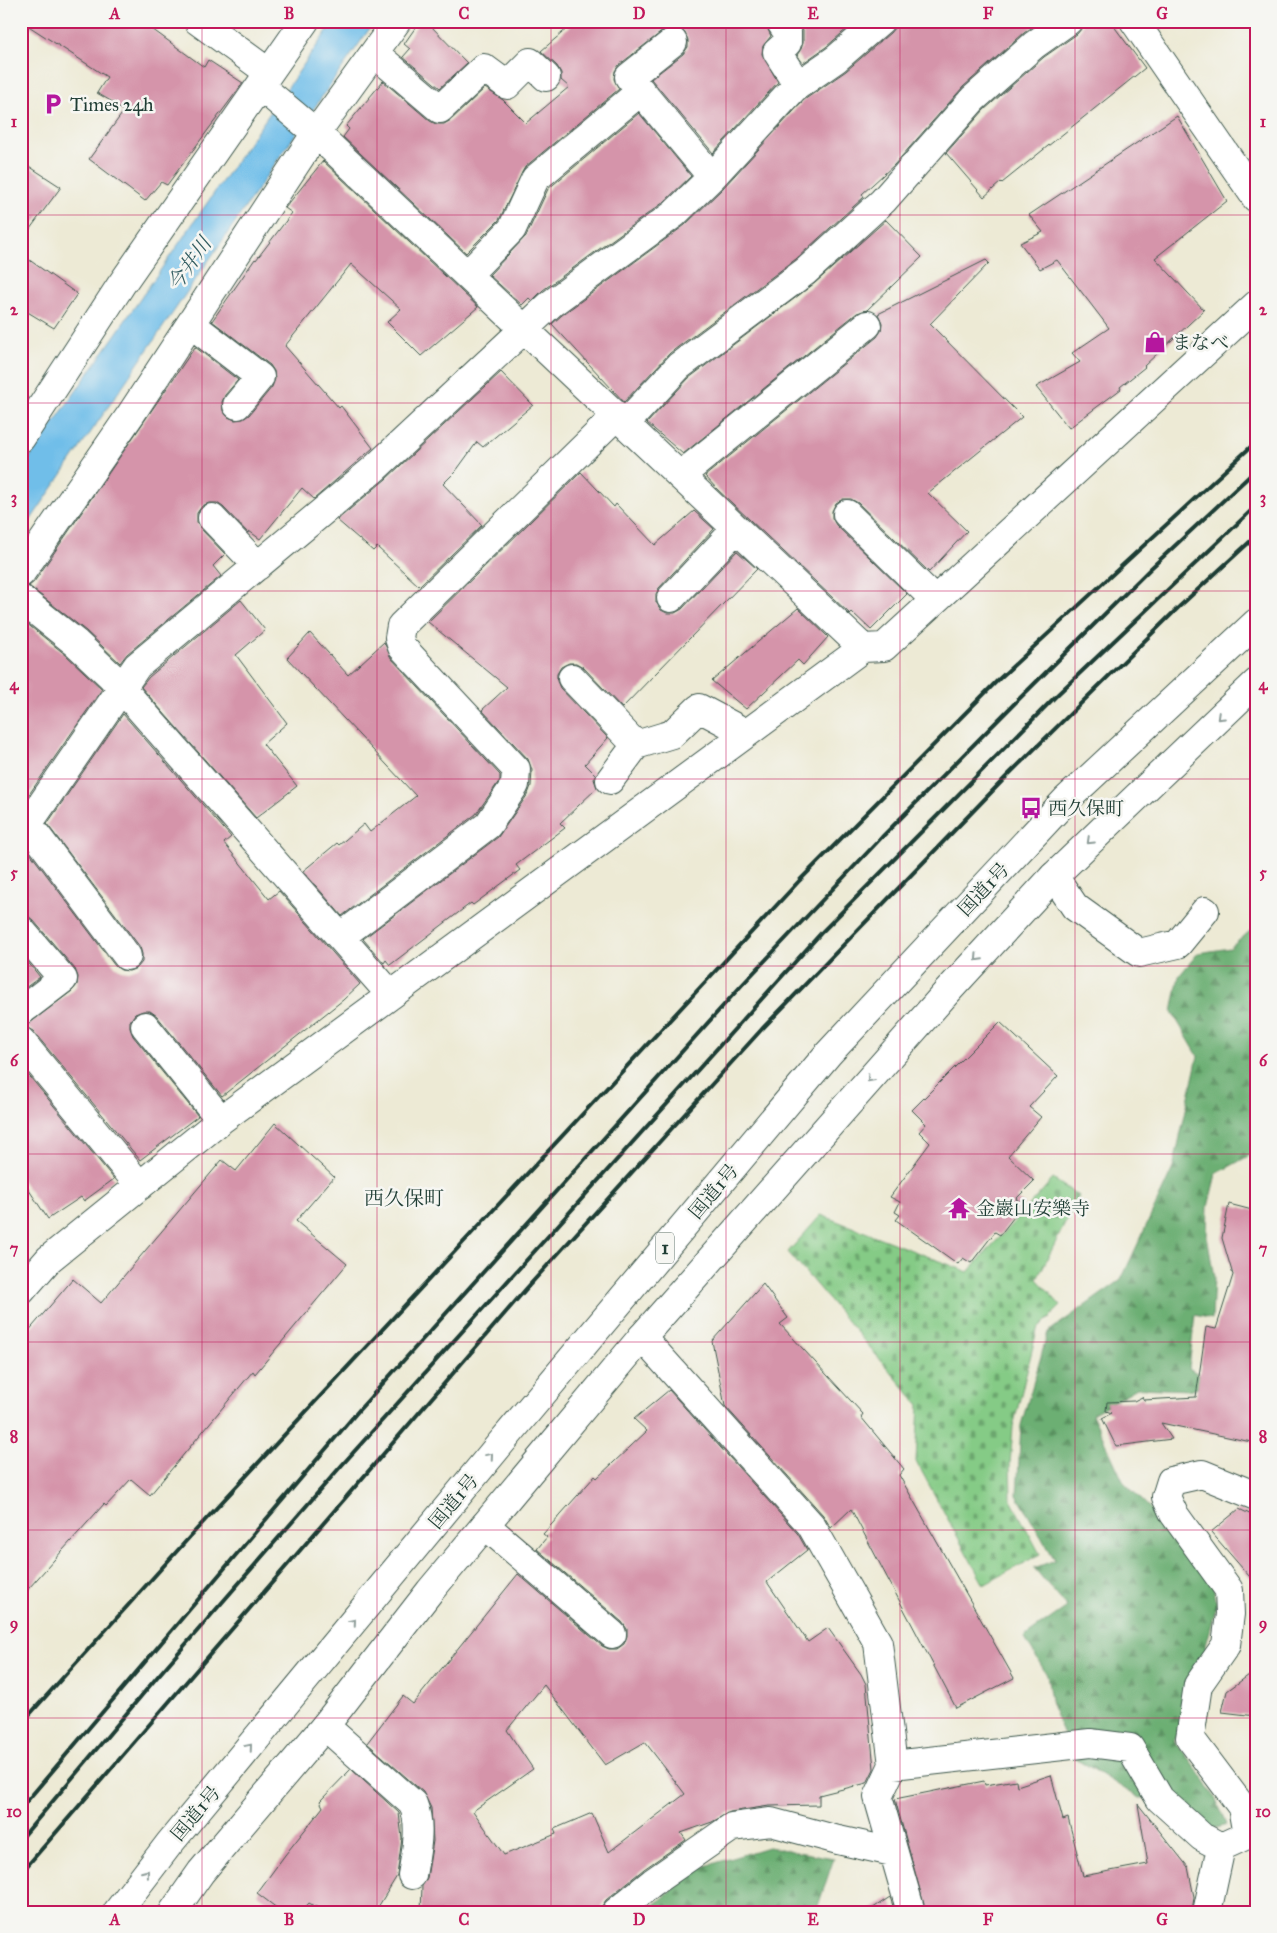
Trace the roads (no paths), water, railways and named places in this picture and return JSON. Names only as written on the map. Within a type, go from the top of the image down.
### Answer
[{"type":"main road","points":[[198,21],[264,79],[316,133],[863,648]]},
{"type":"main road","points":[[21,438],[120,285],[305,21]]},
{"type":"main road","points":[[21,573],[132,414],[316,133],[397,21]]},
{"type":"main road","points":[[780,21],[787,32],[787,43],[777,52],[796,87]]},
{"type":"main road","points":[[127,956],[28,824],[137,666],[375,468],[552,303],[674,214],[712,177],[796,87],[836,59],[880,21]]},
{"type":"main road","points":[[340,938],[488,825],[515,785],[516,769],[402,647],[399,638],[401,626],[679,366],[806,271],[883,200],[973,99],[1034,45],[1068,21]]},
{"type":"main road","points":[[1134,21],[1256,198]]},
{"type":"main road","points":[[673,42],[629,77],[712,177]]},
{"type":"main road","points":[[374,53],[440,109],[484,68],[507,85],[530,62],[546,77]]},
{"type":"main road","points":[[467,276],[512,229],[535,179],[641,91]]},
{"type":"main road","points":[[21,1292],[49,1259],[221,1120],[863,648],[884,647],[1256,305]]},
{"type":"main road","points":[[191,324],[260,377],[237,405]]},
{"type":"main road","points":[[680,476],[866,325]]},
{"type":"main road","points":[[847,514],[935,600]]},
{"type":"main road","points":[[212,518],[258,566]]},
{"type":"main road","points":[[671,598],[736,529]]},
{"type":"main road","points":[[21,599],[76,643],[122,689],[391,995]]},
{"type":"main road","name":"国道1号","points":[[116,1912],[169,1844],[494,1450],[828,1054],[1066,800],[1256,623]]},
{"type":"main road","points":[[572,678],[636,745]]},
{"type":"main road","name":"1","points":[[173,1912],[201,1872],[325,1726],[430,1591],[642,1337],[947,992],[1054,876],[1256,683]]},
{"type":"main road","points":[[610,780],[636,745],[672,734],[699,708],[746,733]]},
{"type":"main road","points":[[1054,876],[1075,907],[1139,953],[1178,944],[1206,911]]},
{"type":"main road","points":[[21,930],[63,980],[21,1011]]},
{"type":"main road","points":[[146,1026],[221,1120]]},
{"type":"main road","points":[[21,1041],[140,1186]]},
{"type":"main road","points":[[642,1337],[811,1525],[878,1643],[894,1764],[878,1797],[911,1912]]},
{"type":"main road","points":[[1221,1847],[1247,1835],[1242,1806],[1190,1738],[1198,1685],[1226,1645],[1230,1614],[1229,1590],[1174,1514],[1166,1497],[1170,1481],[1202,1474],[1256,1496]]},
{"type":"main road","points":[[485,1525],[612,1634]]},
{"type":"main road","points":[[325,1726],[413,1804],[418,1815],[417,1847],[412,1875]]},
{"type":"main road","points":[[894,1764],[1090,1743],[1130,1748],[1160,1799],[1202,1837],[1221,1847]]},
{"type":"main road","points":[[616,1912],[653,1882],[732,1827],[771,1822],[894,1852]]},
{"type":"main road","points":[[1207,1912],[1221,1847]]},
{"type":"water","name":"今井川","points":[[334,21],[375,21],[21,534],[21,470]]},
{"type":"railway","points":[[21,1724],[196,1530],[800,880],[999,679],[1256,442]]},
{"type":"railway","points":[[21,1808],[359,1410],[741,986],[882,837],[1014,704],[1150,569],[1256,470]]},
{"type":"railway","points":[[21,1839],[158,1676],[342,1465],[822,932],[1058,694],[1256,506]]},
{"type":"railway","points":[[21,1873],[526,1289],[762,1029],[1008,775],[1180,606],[1256,536]]},
{"type":"place","name":"Times 24h","points":[[53,104]]},
{"type":"place","name":"まなべ","points":[[1155,342]]},
{"type":"place","name":"西久保町","points":[[1031,808]]},
{"type":"place","name":"金巖山安樂寺","points":[[959,1208]]},
{"type":"district","name":"西久保町","points":[[404,1198]]}]
